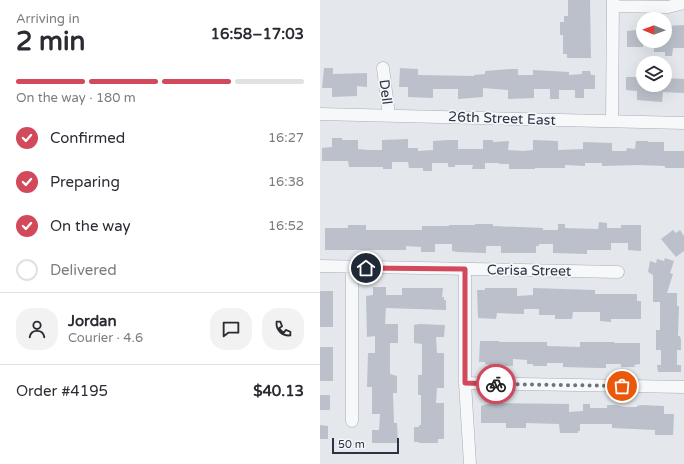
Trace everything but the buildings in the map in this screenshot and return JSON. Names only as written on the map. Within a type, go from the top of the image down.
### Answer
[{"type":"street","points":[[612,121],[614,3],[668,6],[684,3]]},
{"type":"street","name":"Dell","points":[[383,68],[389,115]]},
{"type":"street","name":"26th Street East","points":[[320,114],[684,123]]},
{"type":"street","name":"Cerisa Street","points":[[320,266],[618,272]]},
{"type":"street","points":[[352,267],[352,421]]},
{"type":"street","points":[[465,269],[465,383],[470,464]]},
{"type":"street","points":[[465,383],[684,387]]},
{"type":"way so far","points":[[496,384],[622,386]]},
{"type":"route","points":[[366,268],[465,269],[465,383],[496,384]]}]
